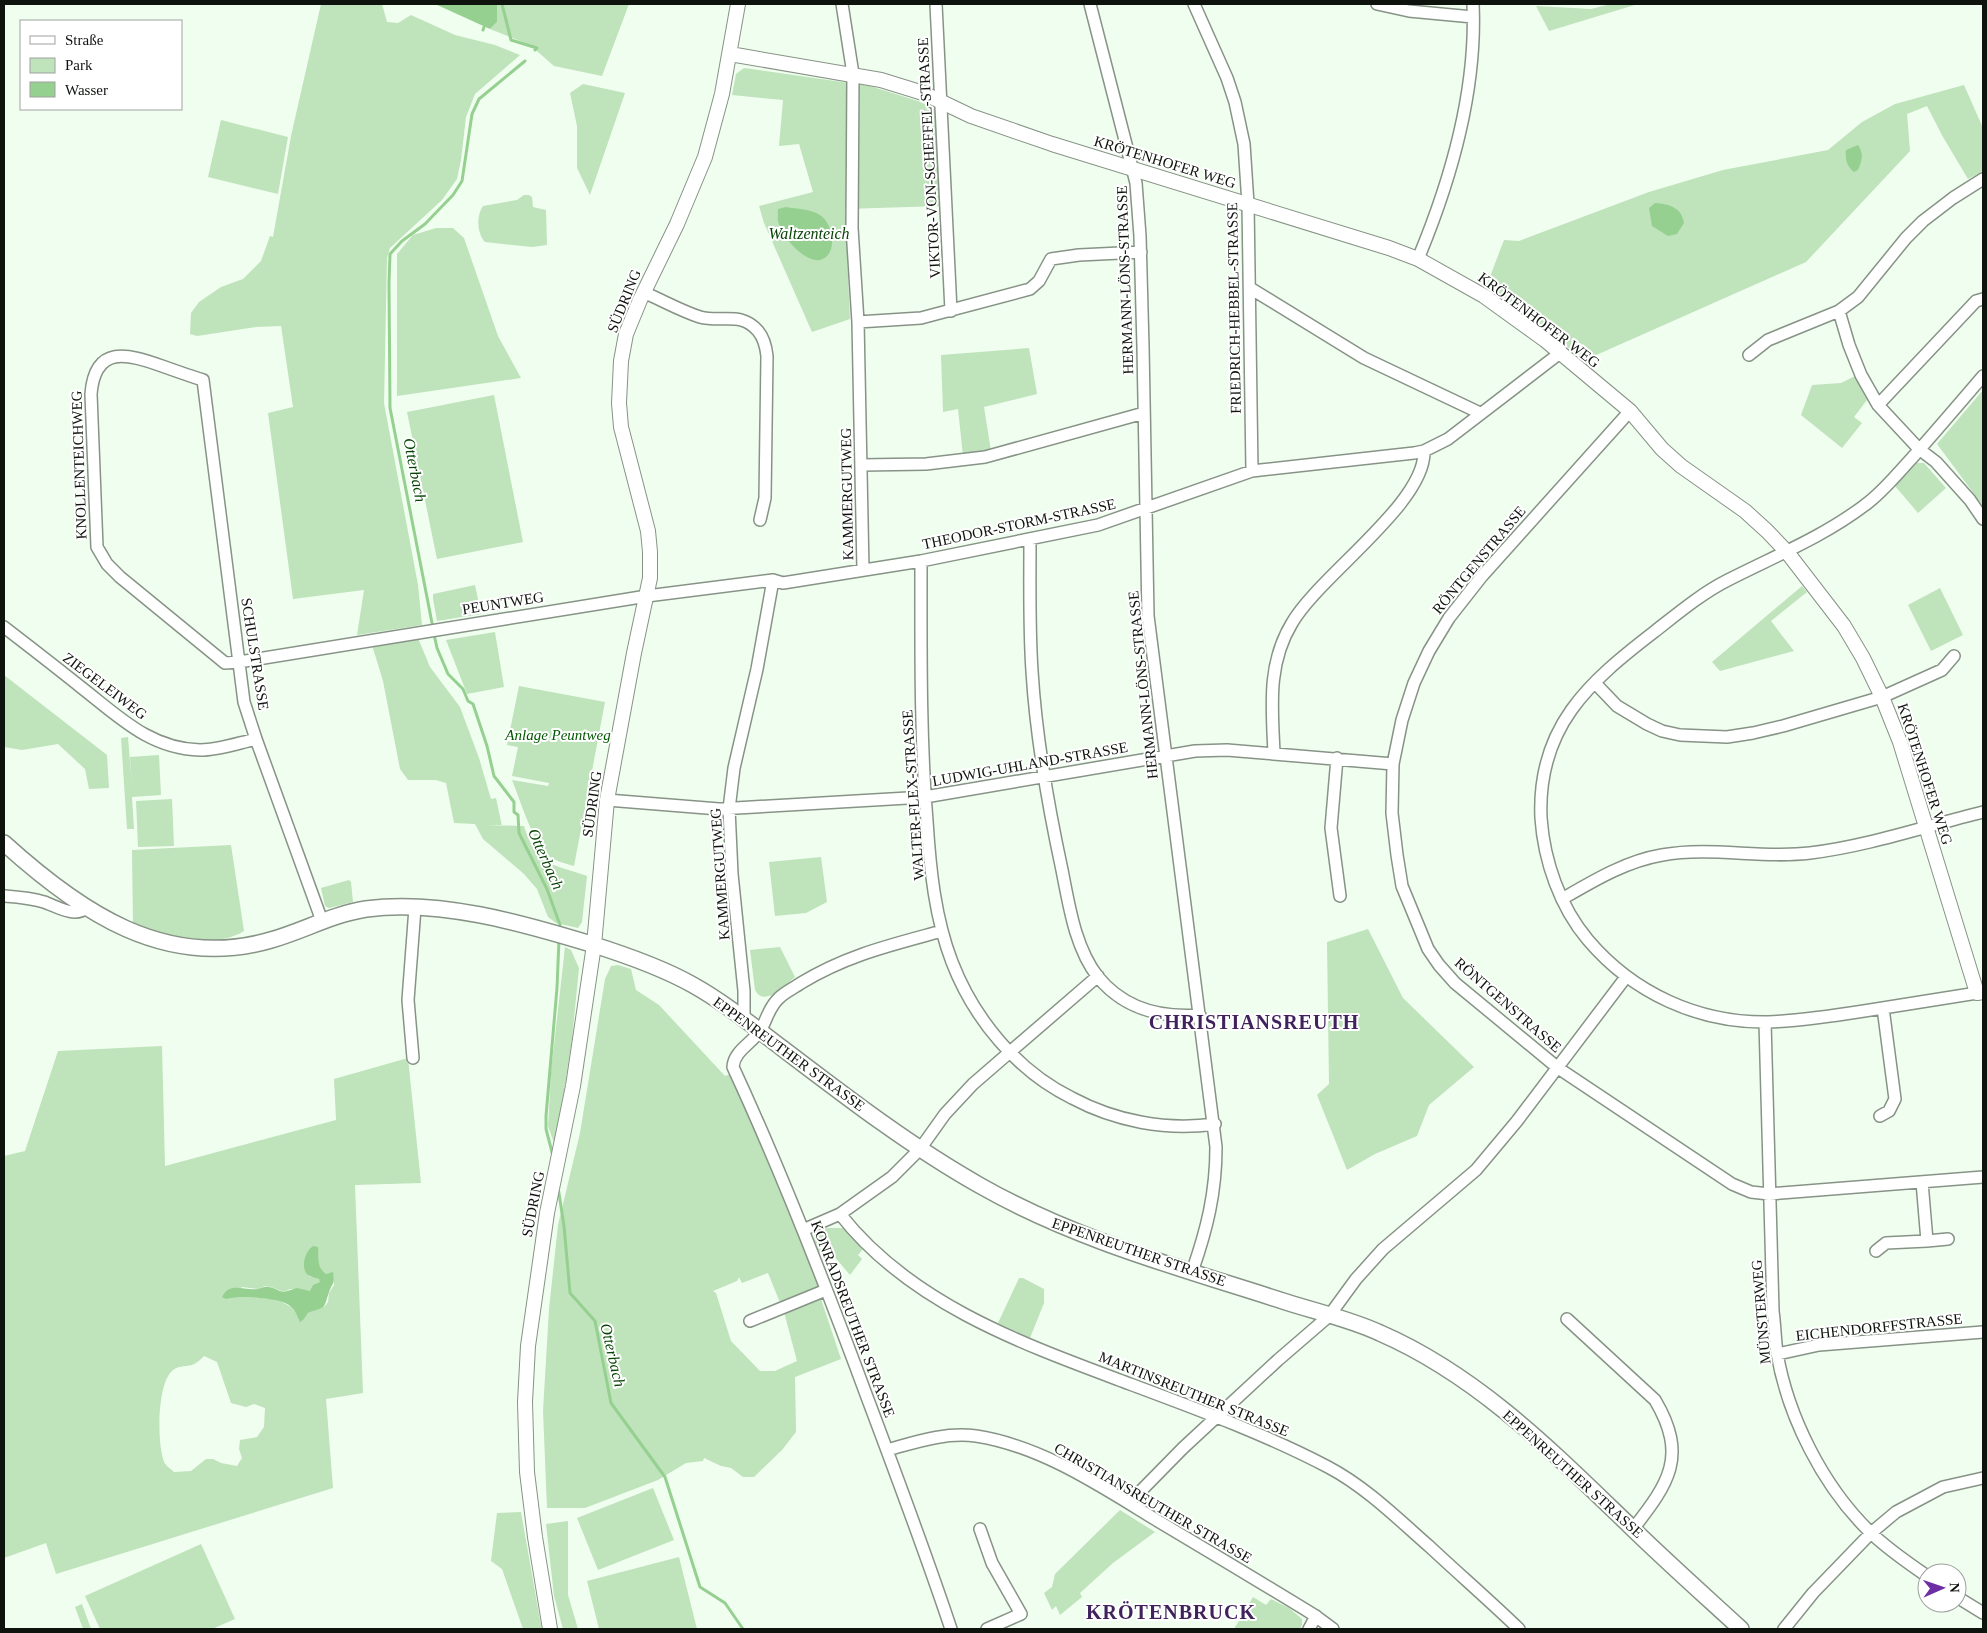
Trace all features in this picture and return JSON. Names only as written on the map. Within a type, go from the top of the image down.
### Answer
[{"type":"main road","name":"EPPENREUTHER STRASSE","points":[[4,844],[26,864],[94,914],[128,931],[156,941],[186,947],[219,948],[246,945],[272,940],[322,921],[363,910],[395,907],[415,908],[460,912],[535,929],[594,945],[667,972],[700,989],[744,1018],[920,1149],[984,1188],[1034,1214],[1074,1232],[1377,1331],[1420,1352],[1473,1387],[1552,1450],[1633,1529],[1741,1629]]},
{"type":"street","name":"SÜDRING","points":[[550,1629],[527,1472],[525,1402],[529,1336],[547,1213],[566,1122],[594,945],[608,800],[634,653],[647,596],[650,569],[648,534],[621,428],[619,403],[620,361],[626,334],[677,224],[705,157],[722,94],[738,4]]},
{"type":"street","name":"KAMMERGUTWEG","points":[[744,1018],[744,990],[732,874],[729,809],[734,768],[757,670],[774,580],[783,583],[863,570],[858,322],[852,228],[853,74],[842,4]]},
{"type":"street","name":"VIKTOR-VON-SCHEFFEL-STRASSE","points":[[936,4],[951,311]]},
{"type":"street","name":"HERMANN-LÖNS-STRASSE","points":[[1090,4],[1136,183],[1141,252],[1148,616],[1215,1124],[1215,1189],[1208,1226],[1192,1272]]},
{"type":"street","name":"FRIEDRICH-HEBBEL-STRASSE","points":[[1194,4],[1227,78],[1235,102],[1245,153],[1250,288],[1252,470]]},
{"type":"street","points":[[1377,4],[1408,11],[1474,17]]},
{"type":"street","points":[[1418,259],[1440,201],[1459,133],[1474,45],[1473,4]]},
{"type":"street","name":"KRÖTENHOFER WEG","points":[[730,54],[882,80],[923,93],[970,116],[1134,170],[1388,248],[1418,259],[1484,296],[1560,352],[1630,411],[1662,448],[1681,466],[1745,511],[1787,552],[1844,626],[1863,658],[1882,697],[1900,742],[1980,993]]},
{"type":"street","points":[[1749,355],[1768,340],[1840,311],[1858,297],[1906,238],[1923,221],[1953,198],[1983,179]]},
{"type":"street","points":[[858,322],[921,318],[1030,289],[1040,281],[1051,259],[1079,255],[1141,252]]},
{"type":"street","points":[[1250,288],[1364,358],[1480,413]]},
{"type":"street","points":[[644,292],[703,318],[748,321],[753,324],[763,339],[767,356],[765,498],[760,520]]},
{"type":"street","points":[[1878,404],[1976,302],[1983,299]]},
{"type":"street","points":[[1840,311],[1849,345],[1861,375],[1878,404],[1919,449],[1936,462],[1953,480],[1983,519]]},
{"type":"street","name":"THEODOR-STORM-STRASSE","points":[[863,570],[921,561],[1098,525],[1252,470],[1424,451],[1448,439],[1560,352]]},
{"type":"street","name":"KNOLLENTEICHWEG","points":[[203,380],[138,357],[122,354],[109,358],[98,368],[92,380],[91,394],[97,547],[107,564],[120,577],[215,656],[225,663],[239,662]]},
{"type":"street","points":[[1980,993],[1826,1017],[1765,1022],[1714,1016],[1689,1009],[1650,993],[1626,977],[1594,948],[1583,934],[1562,899],[1544,843],[1541,810],[1546,764],[1559,729],[1574,704],[1612,664],[1710,591],[1831,528],[1868,503],[1919,449],[1983,376]]},
{"type":"street","name":"SCHULSTRASSE","points":[[203,380],[244,702],[322,921]]},
{"type":"street","name":"RÖNTGENSTRASSE","points":[[1630,411],[1482,576],[1449,618],[1429,651],[1414,682],[1402,720],[1393,764],[1392,813],[1396,855],[1402,886],[1428,949],[1455,983],[1558,1068],[1732,1184],[1751,1192],[1769,1194],[1983,1177]]},
{"type":"street","points":[[862,465],[926,464],[984,457],[1144,413]]},
{"type":"street","points":[[1274,753],[1271,698],[1273,672],[1291,624],[1316,592],[1384,524],[1402,501],[1420,472],[1424,460],[1424,451]]},
{"type":"street","points":[[1030,539],[1032,674],[1045,776],[1069,904],[1079,939],[1098,976],[1110,989],[1135,1006],[1169,1015],[1200,1014]]},
{"type":"street","name":"WALTER-FLEX-STRASSE","points":[[921,561],[922,744],[929,854],[942,931],[952,963],[966,992],[1010,1053],[1040,1079],[1061,1093],[1106,1114],[1148,1123],[1187,1126],[1215,1124]]},
{"type":"street","name":"PEUNTWEG","points":[[239,662],[647,596],[774,580]]},
{"type":"street","name":"ZIEGELEIWEG","points":[[4,627],[128,726],[160,742],[201,750],[256,739]]},
{"type":"street","points":[[1595,683],[1617,706],[1662,731],[1700,737],[1727,737],[1753,733],[1882,697],[1942,670],[1954,656]]},
{"type":"street","name":"LUDWIG-UHLAND-STRASSE","points":[[608,800],[729,809],[925,797],[1195,751],[1227,750],[1274,753],[1393,764]]},
{"type":"street","points":[[1336,758],[1331,828],[1340,896]]},
{"type":"street","points":[[1562,899],[1628,865],[1662,855],[1705,852],[1755,855],[1807,853],[1828,850],[1983,812]]},
{"type":"street","points":[[4,896],[44,902],[62,910],[78,912],[86,908]]},
{"type":"street","points":[[413,1058],[408,1000],[415,908]]},
{"type":"street","points":[[760,1031],[768,1010],[779,997],[818,973],[856,955],[942,931]]},
{"type":"street","points":[[803,1230],[840,1214],[892,1177],[920,1149],[945,1114],[973,1084],[1098,976]]},
{"type":"street","points":[[1129,1503],[1183,1448],[1278,1360],[1329,1316],[1356,1279],[1383,1249],[1476,1170],[1558,1068],[1626,977]]},
{"type":"street","points":[[1880,1116],[1889,1111],[1895,1099],[1883,1008]]},
{"type":"street","name":"MÜNSTERWEG","points":[[1765,1022],[1773,1311],[1778,1354],[1793,1408],[1815,1459],[1842,1501],[1871,1533],[1917,1568]]},
{"type":"street","name":"KONRADSREUTHER STRASSE","points":[[760,1031],[734,1060],[733,1067],[803,1230],[887,1450],[951,1629]]},
{"type":"street","points":[[1922,1182],[1927,1240]]},
{"type":"street","name":"MARTINSREUTHER STRASSE","points":[[840,1214],[864,1241],[898,1270],[930,1293],[977,1321],[1052,1355],[1217,1417],[1331,1468],[1391,1512],[1519,1629]]},
{"type":"street","points":[[1876,1251],[1886,1243],[1948,1239]]},
{"type":"street","points":[[750,1321],[826,1290]]},
{"type":"street","points":[[1566,1318],[1655,1400],[1663,1414],[1670,1434],[1671,1464],[1667,1479],[1658,1497],[1633,1529]]},
{"type":"street","name":"EICHENDORFFSTRASSE","points":[[1778,1354],[1819,1346],[1983,1332]]},
{"type":"street","name":"CHRISTIANSREUTHER STRASSE","points":[[887,1450],[931,1437],[976,1436],[1030,1451],[1086,1478],[1129,1503],[1316,1616],[1333,1629]]},
{"type":"street","points":[[1784,1629],[1813,1593],[1871,1533],[1896,1512],[1943,1487],[1983,1478]]},
{"type":"street","points":[[980,1529],[992,1563],[1021,1614],[987,1629]]},
{"type":"street","points":[[1967,1603],[1983,1612]]},
{"type":"street","points":[[1309,1629],[1316,1616]]},
{"type":"green space","points":[[321,4],[382,4],[387,22],[398,23],[411,15],[455,35],[495,45],[520,55],[475,94],[466,117],[457,179],[442,200],[390,248],[387,258],[384,403],[418,585],[422,625],[357,635],[364,590],[293,599],[268,413],[293,407],[281,326],[256,327],[197,336],[190,334],[191,313],[199,302],[221,287],[243,279],[261,261],[270,236],[273,237],[291,136]]},
{"type":"green space","points":[[497,4],[629,4],[602,76],[554,66],[530,45],[490,29],[497,22]]},
{"type":"green space","points":[[1611,4],[1638,4],[1549,31],[1536,6],[1591,9]]},
{"type":"green space","points":[[744,68],[870,86],[918,101],[935,109],[941,206],[845,209],[850,319],[812,332],[764,223],[759,206],[813,192],[799,144],[779,146],[783,100],[732,95],[736,74]]},
{"type":"green space","points":[[583,84],[625,93],[590,195],[577,168],[577,126],[570,93]]},
{"type":"green space","points":[[1964,85],[1983,128],[1983,171],[1968,179],[1927,106],[1907,114],[1910,151],[1806,262],[1585,360],[1486,287],[1504,240],[1519,241],[1649,192],[1723,170],[1828,150],[1862,122],[1895,104]]},
{"type":"green space","points":[[221,120],[288,137],[278,194],[208,177]]},
{"type":"green space","points":[[524,195],[532,197],[533,207],[546,210],[547,245],[532,247],[485,242],[480,234],[478,224],[483,206],[517,200]]},
{"type":"green space","points":[[436,228],[453,228],[464,238],[498,336],[521,378],[397,396],[397,254],[413,235]]},
{"type":"green space","points":[[1029,348],[1037,394],[984,407],[991,451],[963,456],[958,409],[943,412],[941,355]]},
{"type":"green space","points":[[1855,376],[1867,400],[1854,417],[1862,423],[1842,448],[1801,415],[1812,385],[1841,383]]},
{"type":"green space","points":[[1983,390],[1983,506],[1937,444]]},
{"type":"green space","points":[[494,395],[523,542],[437,559],[407,412]]},
{"type":"green space","points":[[1915,463],[1924,463],[1946,488],[1918,513],[1895,486]]},
{"type":"green space","points":[[475,585],[481,614],[437,621],[433,594]]},
{"type":"green space","points":[[1802,586],[1807,592],[1771,621],[1794,651],[1720,671],[1712,662]]},
{"type":"green space","points":[[1940,588],[1963,635],[1931,651],[1908,605]]},
{"type":"green space","points":[[495,632],[504,687],[467,694],[446,640]]},
{"type":"green space","points":[[418,638],[430,667],[460,707],[479,758],[491,799],[496,798],[502,825],[524,826],[534,849],[547,862],[587,876],[582,922],[578,928],[556,923],[548,917],[537,889],[524,874],[483,839],[475,824],[454,823],[446,783],[436,780],[408,780],[400,769],[383,681],[372,645]]},
{"type":"green space","points":[[4,675],[107,755],[109,788],[89,789],[85,769],[58,744],[22,750],[4,747]]},
{"type":"green space","name":"Anlage Peuntweg","points":[[519,686],[605,702],[574,866],[552,858],[541,849],[512,780],[548,786],[549,783],[512,776],[518,747],[507,745]]},
{"type":"green space","points":[[128,737],[132,787],[130,757],[159,755],[161,795],[132,797],[134,829],[127,829],[121,738]]},
{"type":"green space","points":[[172,799],[174,846],[138,847],[136,801]]},
{"type":"green space","points":[[231,845],[244,931],[218,940],[204,940],[189,939],[133,926],[132,850]]},
{"type":"green space","points":[[821,857],[827,902],[806,913],[775,916],[769,862]]},
{"type":"green space","points":[[349,880],[351,882],[353,902],[329,908],[325,906],[321,888]]},
{"type":"green space","points":[[1368,929],[1403,998],[1474,1067],[1429,1105],[1417,1136],[1375,1154],[1347,1170],[1317,1095],[1329,1084],[1327,942]]},
{"type":"green space","points":[[565,947],[571,950],[579,968],[572,1039],[554,1143],[548,1126],[551,1072]]},
{"type":"green space","points":[[780,947],[795,977],[775,993],[764,997],[755,990],[750,950]]},
{"type":"green space","points":[[618,965],[631,969],[636,990],[659,1005],[725,1076],[733,1073],[821,1287],[781,1305],[768,1273],[742,1283],[739,1277],[737,1281],[713,1291],[716,1293],[731,1341],[760,1371],[775,1371],[797,1361],[784,1312],[820,1296],[841,1359],[795,1377],[796,1432],[782,1450],[754,1477],[743,1477],[731,1468],[721,1466],[704,1458],[703,1461],[686,1463],[658,1480],[585,1508],[547,1508],[543,1411],[549,1309],[558,1225],[580,1133],[605,979],[611,966]]},
{"type":"green space","points":[[162,1046],[165,1166],[336,1120],[334,1079],[408,1058],[421,1183],[355,1185],[363,1393],[326,1399],[333,1488],[56,1574],[46,1543],[4,1558],[4,1156],[25,1151],[58,1051]],"holes":[[[318,1252],[317,1258],[320,1267],[326,1274],[333,1273],[334,1285],[325,1306],[308,1313],[299,1320],[295,1312],[281,1302],[271,1299],[232,1297],[242,1287],[258,1289],[265,1286],[284,1292],[290,1289],[310,1291],[316,1284],[321,1282],[319,1279],[309,1276]],[[204,1356],[217,1362],[231,1403],[246,1407],[254,1404],[265,1408],[264,1427],[257,1437],[240,1440],[239,1449],[242,1458],[237,1466],[221,1463],[213,1459],[206,1459],[191,1471],[174,1472],[164,1462],[160,1442],[159,1429],[163,1390],[166,1379],[173,1370],[178,1367],[192,1365]]]},
{"type":"green space","points":[[824,1228],[843,1228],[863,1249],[858,1255],[862,1259],[850,1275],[828,1249],[819,1253],[814,1234]]},
{"type":"green space","points":[[1019,1278],[1023,1278],[1044,1289],[1044,1303],[1030,1338],[998,1323]]},
{"type":"green space","points":[[653,1488],[674,1540],[598,1570],[577,1518]]},
{"type":"green space","points":[[1120,1510],[1155,1532],[1113,1563],[1080,1593],[1082,1597],[1060,1615],[1056,1606],[1052,1610],[1044,1593],[1052,1587],[1055,1574]]},
{"type":"green space","points":[[521,1512],[542,1629],[523,1629],[502,1569],[491,1561],[497,1513]]},
{"type":"green space","points":[[568,1521],[568,1595],[578,1629],[563,1629],[554,1596],[546,1524]]},
{"type":"green space","points":[[201,1544],[235,1619],[212,1629],[100,1629],[85,1596]]},
{"type":"green space","points":[[679,1557],[697,1629],[599,1629],[587,1581]]},
{"type":"green space","points":[[1253,1597],[1266,1605],[1271,1599],[1289,1608],[1302,1619],[1300,1629],[1234,1629]]},
{"type":"green space","points":[[82,1604],[91,1629],[83,1629],[75,1607]]},
{"type":"water","points":[[435,4],[497,4],[497,22],[490,29]]},
{"type":"water","points":[[1858,145],[1862,154],[1861,161],[1858,170],[1854,172],[1847,162],[1846,150]]},
{"type":"water","points":[[1655,203],[1666,204],[1678,210],[1681,214],[1684,223],[1677,234],[1668,236],[1652,226],[1649,208]]},
{"type":"water","name":"Waltzenteich","points":[[786,207],[812,212],[825,219],[831,231],[832,239],[830,252],[826,257],[814,260],[801,253],[789,242],[778,222],[778,209]]},
{"type":"water","points":[[313,1246],[318,1247],[321,1268],[326,1274],[333,1272],[334,1281],[325,1305],[308,1313],[300,1322],[294,1310],[285,1303],[260,1298],[240,1297],[226,1299],[222,1297],[225,1292],[233,1288],[258,1289],[271,1287],[284,1292],[297,1288],[310,1291],[313,1285],[320,1282],[319,1279],[308,1275],[304,1268],[304,1260]]},
{"type":"waterway","name":"Otterbach","points":[[502,4],[511,40],[537,48],[535,50]]},
{"type":"waterway","name":"Otterbach","points":[[433,628],[390,408],[390,254],[402,241],[425,224],[453,195],[462,181],[472,114],[479,99],[525,61]]},
{"type":"waterway","name":"Otterbach","points":[[434,634],[437,648],[448,674],[463,689],[468,701],[473,704],[487,746],[494,776],[514,802],[514,812],[518,815],[519,833],[547,889],[560,925],[560,930]]},
{"type":"waterway","name":"Otterbach","points":[[553,1156],[546,1129],[546,1116],[557,988],[559,939]]},
{"type":"waterway","name":"Otterbach","points":[[558,1187],[564,1226],[570,1293],[595,1321],[611,1403],[665,1477],[700,1587],[725,1603],[743,1629]]},
{"type":"district","name":"CHRISTIANSREUTH","points":[[1254,1022]]},
{"type":"district","name":"KRÖTENBRUCK","points":[[1171,1612]]}]
